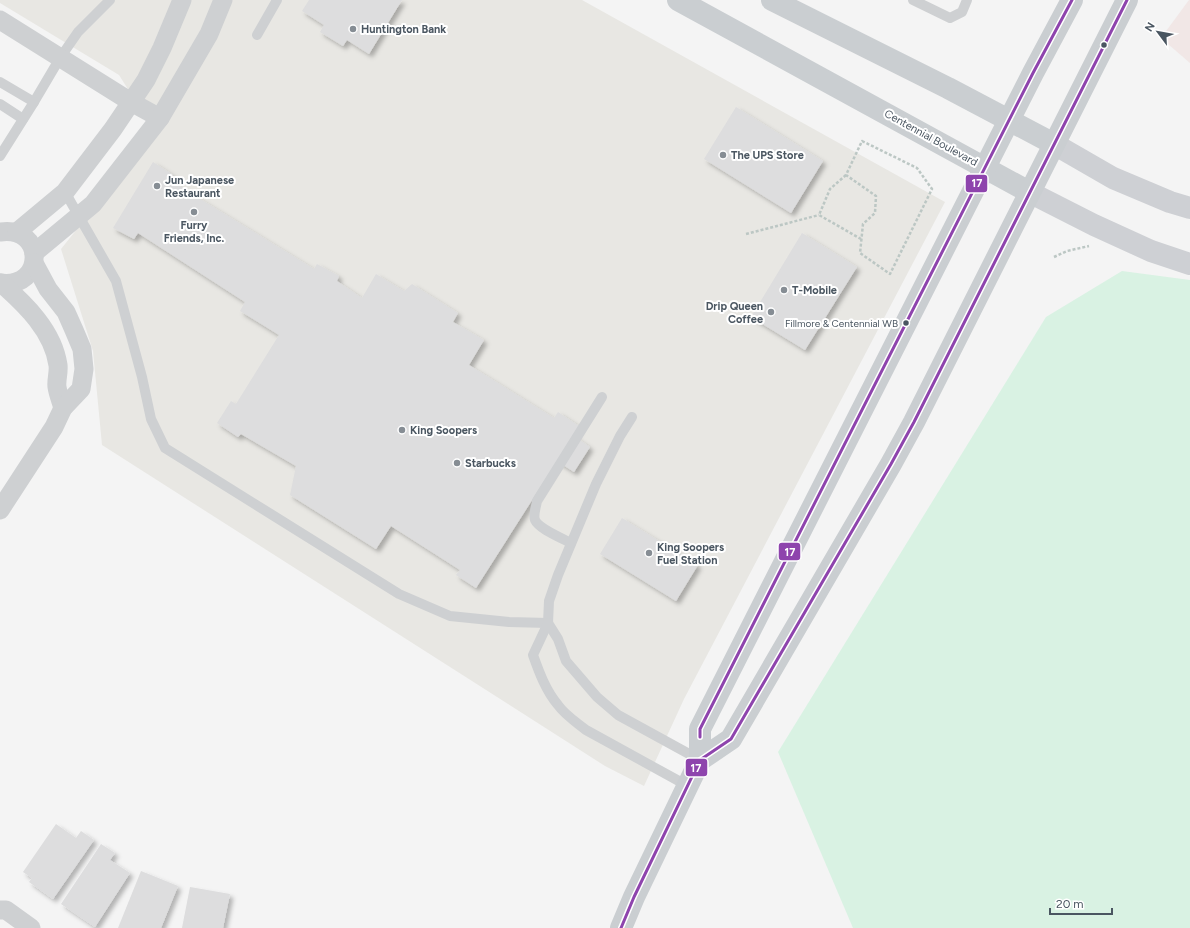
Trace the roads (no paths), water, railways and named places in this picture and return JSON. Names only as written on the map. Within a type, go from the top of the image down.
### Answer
[{"type":"main road","name":"Centennial Boulevard","points":[[678,0],[948,146],[1029,192],[1094,225],[1151,251],[1190,264]]},
{"type":"main road","points":[[772,0],[948,88],[1054,144],[1113,178],[1170,202],[1190,208]]},
{"type":"main road","points":[[621,928],[634,897],[700,760],[700,729],[1072,0]]},
{"type":"main road","points":[[700,760],[732,739],[914,422],[1127,0]]},
{"type":"street","points":[[8,232],[64,192],[113,130],[146,80],[162,48],[182,0]]},
{"type":"street","points":[[0,283],[12,284],[22,280],[29,273],[34,258],[93,204],[160,118],[209,34],[223,0]]},
{"type":"street","points":[[0,20],[131,102],[160,118]]},
{"type":"street","points":[[0,510],[54,427],[63,408],[81,389],[84,369],[82,349],[74,330],[66,312],[48,289],[34,258],[31,244],[25,237],[8,232]]},
{"type":"street","points":[[0,283],[23,302],[53,344],[58,367],[57,388],[63,408]]},
{"type":"street","points":[[53,344],[74,330]]},
{"type":"street","points":[[0,910],[6,910],[31,928]]},
{"type":"lane","points":[[0,156],[60,58],[78,32],[110,0]]},
{"type":"lane","points":[[257,35],[277,0]]},
{"type":"lane","points":[[913,0],[950,18],[962,12],[967,0]]},
{"type":"lane","points":[[0,82],[34,102]]},
{"type":"lane","points":[[0,104],[23,119]]},
{"type":"lane","points":[[64,192],[116,281],[142,377],[151,419],[165,448],[399,594],[450,616],[509,622],[548,623]]},
{"type":"lane","points":[[571,543],[539,526],[535,520],[537,501],[602,397]]},
{"type":"lane","points":[[632,417],[620,436],[596,484],[571,543],[549,601],[548,623],[533,655],[543,680],[558,706],[586,730],[688,786]]},
{"type":"lane","points":[[548,623],[558,639],[566,661],[596,697],[618,715],[700,760]]},
{"type":"place","name":"Huntington Bank","points":[[353,29]]},
{"type":"place","name":"The UPS Store","points":[[723,155]]},
{"type":"place","name":"Jun Japanese Restaurant","points":[[157,186]]},
{"type":"place","name":"Furry Friends, Inc.","points":[[194,212]]},
{"type":"place","name":"T-Mobile","points":[[784,290]]},
{"type":"place","name":"Drip Queen Coffee","points":[[771,312]]},
{"type":"place","name":"Fillmore & Centennial WB","points":[[906,323]]},
{"type":"place","name":"King Soopers","points":[[402,430]]},
{"type":"place","name":"Starbucks","points":[[457,463]]},
{"type":"place","name":"King Soopers Fuel Station","points":[[649,553]]}]
